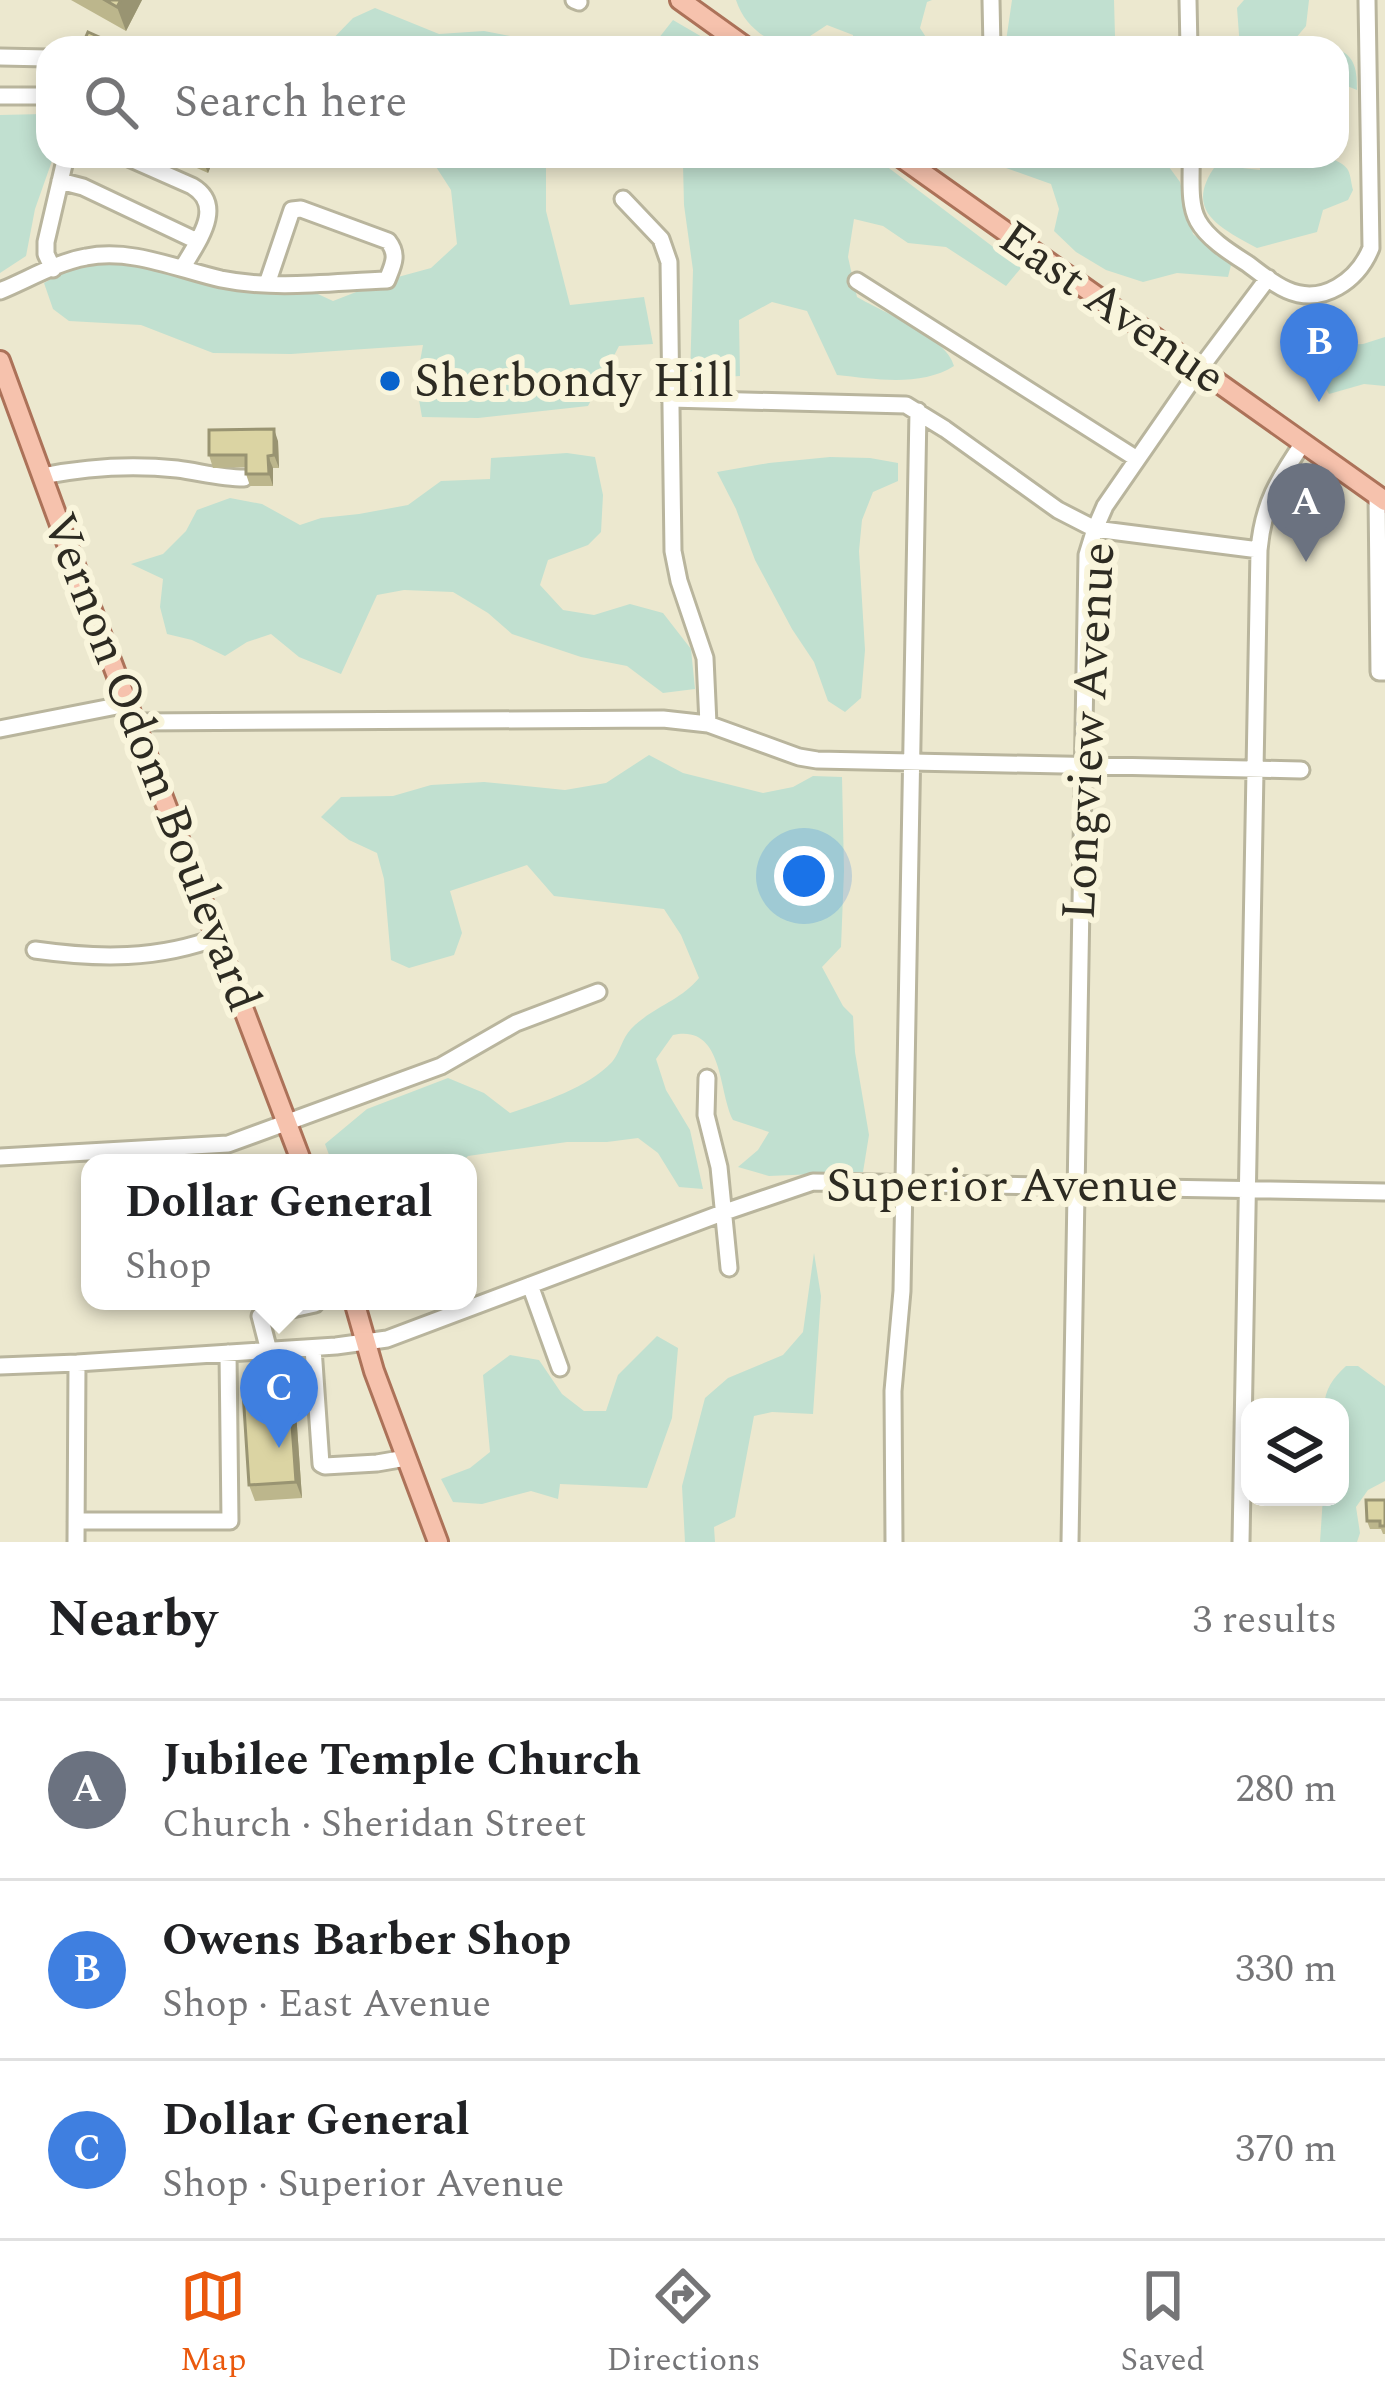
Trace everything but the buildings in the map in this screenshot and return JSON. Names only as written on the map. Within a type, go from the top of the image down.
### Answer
[{"type":"main road","points":[[686,2],[731,36]]},
{"type":"main road","name":"East Avenue","points":[[915,168],[1381,498]]},
{"type":"main road","name":"Vernon Odom Boulevard","points":[[0,362],[299,1154]]},
{"type":"main road","points":[[357,1310],[438,1542]]},
{"type":"street","points":[[991,0],[992,36]]},
{"type":"street","points":[[1188,0],[1189,36]]},
{"type":"street","points":[[1191,168],[1192,208],[1201,228],[1268,278],[1295,292],[1323,292],[1346,282],[1371,248],[1367,0]]},
{"type":"street","points":[[0,57],[36,58]]},
{"type":"street","points":[[0,96],[36,96]]},
{"type":"street","points":[[53,269],[46,242],[63,168]]},
{"type":"street","points":[[151,168],[200,190],[207,199],[209,211],[183,267]]},
{"type":"street","points":[[60,181],[83,187],[197,241]]},
{"type":"street","points":[[623,199],[662,239],[671,276],[673,551],[705,658],[709,724]]},
{"type":"street","points":[[0,291],[85,257],[121,255],[221,279],[267,284],[387,280],[395,250],[388,241],[301,209],[292,210],[267,284]]},
{"type":"street","points":[[1361,265],[1385,265]]},
{"type":"street","name":"Longview Avenue","points":[[1070,1542],[1087,555],[1105,506],[1268,278]]},
{"type":"street","points":[[857,281],[1137,459]]},
{"type":"street","points":[[670,399],[906,405],[1058,510],[1094,529],[1258,550]]},
{"type":"street","points":[[894,1542],[893,1391],[902,1291],[918,411]]},
{"type":"street","points":[[1240,1542],[1258,550],[1269,497],[1303,443]]},
{"type":"street","points":[[42,476],[136,466],[244,478]]},
{"type":"street","points":[[1381,498],[1379,672],[1385,672]]},
{"type":"street","points":[[0,728],[132,713],[662,718],[709,724],[818,760],[1301,770]]},
{"type":"street","points":[[35,950],[90,957],[152,954],[218,937]]},
{"type":"street","points":[[0,1157],[228,1144],[441,1066],[516,1023],[598,992]]},
{"type":"street","points":[[707,1078],[706,1115],[719,1167],[729,1268]]},
{"type":"street","name":"Superior Avenue","points":[[477,1305],[813,1182],[1385,1192]]},
{"type":"street","points":[[530,1285],[560,1368]]},
{"type":"street","points":[[268,1351],[260,1316],[288,1310]]},
{"type":"street","name":"Superior Avenue","points":[[0,1366],[366,1342],[403,1334],[465,1310]]},
{"type":"street","points":[[314,1348],[321,1464],[406,1458]]},
{"type":"street","points":[[76,1521],[230,1521],[227,1353]]},
{"type":"street","points":[[76,1364],[76,1542]]},
{"type":"green space","points":[[736,0],[932,0],[927,2],[920,28],[925,36],[853,36],[827,25],[810,36],[764,36]]},
{"type":"green space","points":[[1012,0],[1114,0],[1115,36],[1007,36]]},
{"type":"green space","points":[[1244,0],[1309,0],[1306,26],[1298,36],[1239,36],[1237,8]]},
{"type":"green space","points":[[375,8],[439,34],[484,31],[510,36],[336,36],[353,18]]},
{"type":"green space","points":[[673,20],[700,36],[660,36]]},
{"type":"green space","points":[[1349,57],[1356,71],[1357,90],[1349,87]]},
{"type":"green space","points":[[36,114],[36,168],[49,168],[26,256],[0,273],[0,115]]},
{"type":"green space","points":[[437,168],[546,168],[546,211],[570,305],[644,297],[653,344],[619,346],[588,406],[478,418],[422,417],[416,383],[423,345],[291,354],[213,353],[141,325],[69,321],[53,309],[44,283],[76,265],[116,263],[296,284],[333,301],[431,268],[457,244],[451,190]]},
{"type":"green space","points":[[683,168],[889,168],[1021,268],[1006,286],[946,247],[908,243],[883,226],[854,219],[848,257],[857,297],[940,345],[954,366],[912,379],[837,375],[807,311],[772,302],[739,320],[740,376],[690,379],[693,270]]},
{"type":"green space","points":[[1006,168],[1170,168],[1180,182],[1193,234],[1231,265],[1228,277],[1177,273],[1143,282],[1106,270],[1076,252],[1054,231],[1059,209],[1051,184]]},
{"type":"green space","points":[[1214,168],[1346,168],[1353,190],[1348,200],[1323,210],[1317,232],[1257,248],[1210,216],[1203,194]]},
{"type":"green space","points":[[1385,337],[1385,386],[1364,384],[1329,394],[1317,373],[1321,346],[1363,344]]},
{"type":"green space","points":[[567,453],[595,457],[603,495],[601,532],[588,545],[548,560],[540,585],[563,610],[594,615],[630,604],[663,613],[691,649],[695,689],[663,693],[627,666],[581,657],[512,634],[453,592],[404,590],[377,595],[341,674],[299,657],[271,634],[225,656],[167,634],[160,607],[163,579],[131,564],[163,554],[186,531],[197,510],[230,498],[262,504],[300,525],[408,505],[441,481],[490,479],[491,458]]},
{"type":"green space","points":[[830,457],[898,463],[898,481],[873,492],[862,520],[859,551],[865,650],[861,698],[845,712],[828,701],[814,662],[755,560],[717,472]]},
{"type":"green space","points":[[649,755],[683,773],[763,793],[793,787],[813,776],[842,777],[841,947],[822,967],[853,1016],[869,1135],[863,1172],[769,1176],[738,1167],[758,1150],[769,1132],[733,1120],[710,1049],[690,1034],[673,1035],[656,1059],[666,1090],[690,1130],[703,1189],[679,1187],[658,1153],[638,1138],[477,1155],[329,1154],[325,1144],[367,1109],[448,1078],[484,1093],[510,1113],[577,1087],[612,1062],[639,1021],[699,978],[664,909],[554,896],[527,865],[450,891],[462,933],[454,955],[409,968],[391,960],[377,853],[349,840],[321,817],[341,797],[393,796],[431,785],[484,782],[565,790],[606,783]]},
{"type":"green space","points":[[814,1253],[821,1296],[813,1414],[754,1416],[735,1517],[714,1527],[715,1542],[685,1542],[682,1486],[705,1398],[728,1378],[783,1355],[803,1332]]},
{"type":"green space","points":[[657,1336],[678,1348],[672,1418],[647,1488],[560,1484],[558,1499],[531,1491],[482,1504],[453,1502],[441,1479],[470,1468],[490,1452],[483,1375],[510,1355],[539,1360],[562,1394],[584,1411],[606,1411],[618,1375]]},
{"type":"green space","points":[[1346,1366],[1358,1366],[1385,1386],[1385,1481],[1368,1490],[1356,1507],[1357,1542],[1320,1542],[1322,1506],[1349,1506],[1349,1398],[1326,1398]]},
{"type":"place","name":"Sherbondy Hill","points":[[390,381]]},
{"type":"place","name":"Owens Barber Shop","points":[[1319,402]]},
{"type":"place","name":"Jubilee Temple Church","points":[[1306,562]]},
{"type":"place","name":"Dollar General","points":[[279,1448]]}]
